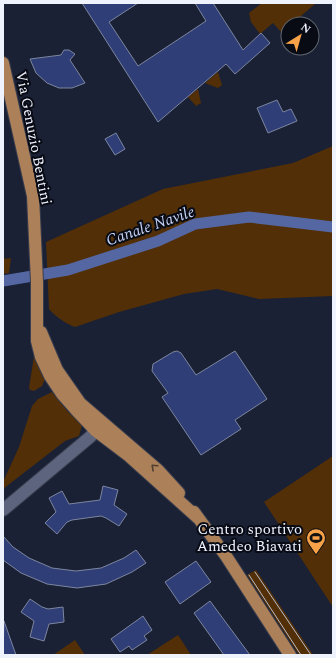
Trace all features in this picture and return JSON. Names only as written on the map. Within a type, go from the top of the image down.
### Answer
[{"type":"main road","name":"Via Genuzio Bentini","points":[[3,63],[32,196],[35,242],[37,341],[41,357],[50,376],[62,394],[100,427],[135,450],[158,470],[179,493],[226,556],[290,655]]},
{"type":"street","points":[[3,510],[100,427]]},
{"type":"shaded area","points":[[262,3],[316,3],[301,16],[280,16],[280,31],[273,23],[260,34],[251,22],[249,13]]},
{"type":"shaded area","points":[[218,72],[222,85],[218,88],[205,83]]},
{"type":"shaded area","points":[[198,89],[201,103],[196,106],[188,97]]},
{"type":"shaded area","points":[[333,146],[333,296],[259,299],[217,289],[184,294],[119,312],[75,327],[61,320],[49,309],[46,242],[163,189],[293,163]]},
{"type":"shaded area","points":[[11,258],[9,273],[3,274],[3,259]]},
{"type":"shaded area","points":[[34,356],[45,379],[42,386],[34,391],[30,390],[29,388]]},
{"type":"shaded area","points":[[52,392],[68,412],[82,425],[79,436],[65,441],[3,489],[3,482],[19,447],[32,406],[38,399]]},
{"type":"shaded area","name":"Centro sportivo Amedeo Biavati","points":[[333,456],[333,607],[264,502]]},
{"type":"shaded area","points":[[256,570],[313,655],[299,655],[247,575]]},
{"type":"shaded area","points":[[178,635],[191,655],[147,655]]},
{"type":"shaded area","points":[[75,640],[85,655],[53,655]]},
{"type":"building","points":[[82,3],[138,3],[109,22],[138,66],[206,21],[195,3],[213,3],[243,50],[261,33],[270,43],[235,74],[226,64],[158,122]]},
{"type":"building","points":[[64,50],[69,50],[75,54],[70,60],[85,83],[72,88],[59,88],[47,83],[36,73],[30,59],[61,55]]},
{"type":"building","points":[[277,100],[283,112],[291,109],[297,121],[268,133],[257,108]]},
{"type":"building","points":[[116,133],[125,149],[115,155],[105,139]]},
{"type":"building","points":[[177,351],[181,353],[196,375],[235,351],[267,399],[235,420],[241,429],[201,455],[162,397],[168,393],[152,371],[153,364]]},
{"type":"building","points":[[103,486],[118,490],[114,505],[127,514],[119,526],[101,516],[67,522],[57,534],[45,523],[56,512],[49,498],[62,491],[69,504],[100,500]]},
{"type":"building","points":[[3,536],[13,547],[29,558],[52,568],[76,571],[101,568],[124,558],[136,550],[146,563],[132,572],[106,584],[77,588],[47,584],[21,573],[3,560]]},
{"type":"building","points":[[196,561],[211,582],[180,604],[165,582]]},
{"type":"building","points":[[30,599],[48,609],[63,607],[64,622],[49,624],[44,641],[30,637],[34,621],[21,612]]},
{"type":"building","points":[[210,601],[250,655],[224,655],[194,613]]},
{"type":"building","points":[[143,616],[152,630],[144,636],[147,640],[132,650],[129,646],[120,652],[111,639]]},
{"type":"building","points":[[4,621],[16,655],[3,655]]},
{"type":"waterway","name":"Canale Navile","points":[[3,281],[68,270],[158,241],[195,224],[249,217],[333,227]]},
{"type":"tram line","points":[[255,572],[311,655]]},
{"type":"tram line","points":[[249,575],[301,655]]},
{"type":"place","name":"Centro sportivo Amedeo Biavati","points":[[316,555]]}]
